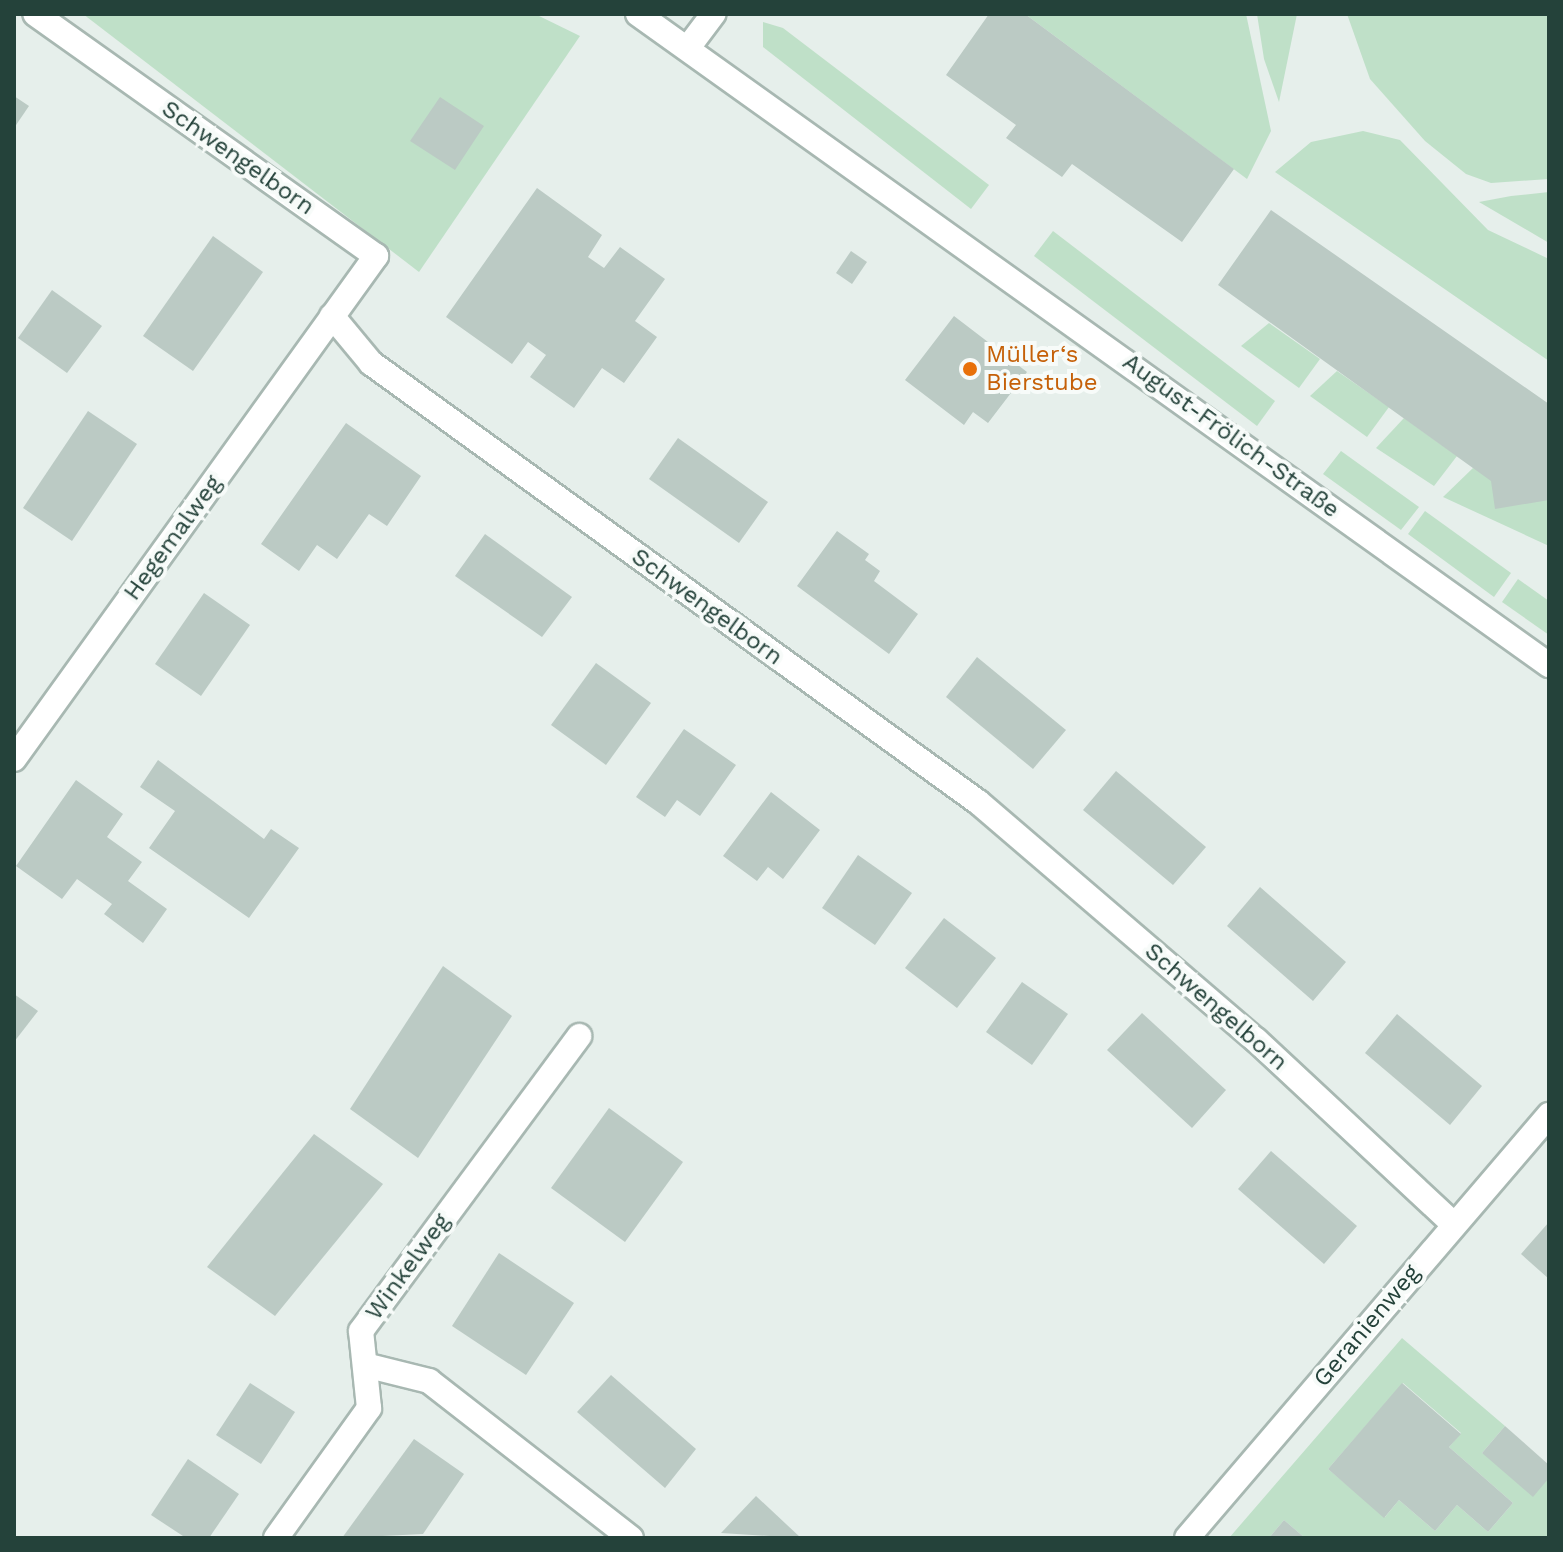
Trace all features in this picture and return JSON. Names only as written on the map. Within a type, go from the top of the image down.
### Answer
[{"type":"street","name":"Schwengelborn","points":[[35,14],[376,256],[332,316],[371,363],[978,802],[1256,1040],[1453,1224]]},
{"type":"street","name":"August-Frölich-Straße","points":[[638,14],[690,45],[1549,665]]},
{"type":"street","points":[[690,45],[713,14]]},
{"type":"street","name":"Hegemalweg","points":[[14,759],[332,316]]},
{"type":"street","name":"Winkelweg","points":[[276,1538],[369,1408],[369,1366],[361,1331],[579,1036]]},
{"type":"street","name":"Geranienweg","points":[[1187,1538],[1549,1115]]},
{"type":"street","points":[[369,1366],[429,1381],[631,1538]]},
{"type":"green space","points":[[83,14],[535,14],[580,36],[419,272]]},
{"type":"green space","points":[[1025,14],[1246,14],[1271,131],[1247,179]]},
{"type":"green space","points":[[1257,14],[1297,14],[1279,102],[1264,59]]},
{"type":"green space","points":[[1347,14],[1549,14],[1549,179],[1491,183],[1466,174],[1425,141],[1370,79]]},
{"type":"green space","points":[[763,22],[783,28],[989,185],[971,209],[763,47]]},
{"type":"green space","points":[[1363,131],[1400,140],[1488,230],[1549,259],[1549,361],[1275,172],[1311,142]]},
{"type":"green space","points":[[1549,192],[1549,243],[1479,202],[1511,196]]},
{"type":"green space","points":[[1053,231],[1275,401],[1257,426],[1034,256]]},
{"type":"green space","points":[[1269,323],[1320,359],[1299,388],[1241,346]]},
{"type":"green space","points":[[1337,371],[1389,407],[1367,437],[1310,396]]},
{"type":"green space","points":[[1404,418],[1457,456],[1434,486],[1376,448]]},
{"type":"green space","points":[[1341,451],[1419,507],[1401,530],[1323,474]]},
{"type":"green space","points":[[1473,468],[1549,500],[1549,546],[1443,497]]},
{"type":"green space","points":[[1425,511],[1511,573],[1494,597],[1408,534]]},
{"type":"green space","points":[[1518,579],[1549,601],[1549,635],[1502,602]]},
{"type":"green space","points":[[1402,1338],[1505,1426],[1482,1453],[1549,1478],[1549,1538],[1305,1538],[1284,1520],[1269,1538],[1229,1538]],"holes":[[[1403,1383],[1461,1433],[1449,1447],[1513,1503],[1488,1532],[1457,1505],[1435,1531],[1399,1500],[1385,1517],[1328,1469]]]},
{"type":"building","points":[[989,14],[1025,14],[1234,169],[1182,242],[1072,164],[1062,177],[1006,138],[1016,125],[946,75]]},
{"type":"building","points":[[14,96],[29,106],[14,128]]},
{"type":"building","points":[[440,97],[484,126],[455,170],[410,141]]},
{"type":"building","points":[[537,188],[602,235],[588,257],[604,268],[620,247],[665,279],[635,321],[657,337],[624,383],[602,368],[574,408],[530,377],[546,355],[528,342],[512,364],[446,317]]},
{"type":"building","points":[[1271,210],[1549,404],[1549,500],[1495,509],[1491,481],[1218,285]]},
{"type":"building","points":[[213,236],[263,272],[193,371],[143,336]]},
{"type":"building","points":[[851,251],[867,262],[852,284],[836,273]]},
{"type":"building","points":[[52,290],[102,326],[67,373],[18,338]]},
{"type":"building","points":[[954,316],[1027,372],[988,423],[973,412],[964,425],[905,380]]},
{"type":"building","points":[[88,411],[137,444],[72,541],[23,508]]},
{"type":"building","points":[[346,423],[421,476],[387,526],[369,514],[337,559],[317,545],[299,571],[261,544]]},
{"type":"building","points":[[678,438],[768,502],[739,543],[649,479]]},
{"type":"building","points":[[837,531],[869,554],[865,560],[880,571],[874,581],[918,614],[889,654],[797,586]]},
{"type":"building","points":[[485,534],[572,597],[542,637],[455,576]]},
{"type":"building","points":[[204,593],[250,625],[201,696],[155,664]]},
{"type":"building","points":[[977,657],[1066,730],[1033,769],[946,697]]},
{"type":"building","points":[[596,663],[651,703],[606,765],[551,725]]},
{"type":"building","points":[[684,729],[736,765],[700,816],[677,800],[665,817],[636,797]]},
{"type":"building","points":[[158,760],[264,839],[271,829],[299,848],[249,918],[149,848],[175,811],[140,787]]},
{"type":"building","points":[[1116,771],[1206,847],[1173,885],[1083,810]]},
{"type":"building","points":[[76,780],[123,814],[107,837],[142,862],[128,881],[167,909],[143,943],[104,914],[112,904],[77,879],[62,899],[16,866]]},
{"type":"building","points":[[771,792],[820,830],[783,879],[768,867],[757,881],[723,856]]},
{"type":"building","points":[[858,855],[912,893],[875,945],[822,908]]},
{"type":"building","points":[[1260,887],[1346,962],[1313,1001],[1227,926]]},
{"type":"building","points":[[944,918],[996,958],[957,1008],[905,968]]},
{"type":"building","points":[[443,966],[512,1016],[418,1158],[350,1109]]},
{"type":"building","points":[[1022,982],[1068,1014],[1032,1065],[986,1032]]},
{"type":"building","points":[[14,994],[38,1011],[14,1042]]},
{"type":"building","points":[[1142,1013],[1226,1090],[1192,1128],[1107,1050]]},
{"type":"building","points":[[1397,1014],[1482,1086],[1450,1125],[1365,1053]]},
{"type":"building","points":[[609,1108],[683,1162],[625,1242],[551,1188]]},
{"type":"building","points":[[314,1134],[383,1184],[275,1316],[207,1267]]},
{"type":"building","points":[[1271,1151],[1357,1226],[1324,1264],[1238,1189]]},
{"type":"building","points":[[1549,1222],[1549,1279],[1521,1254]]},
{"type":"building","points":[[499,1253],[574,1303],[526,1375],[452,1326]]},
{"type":"building","points":[[611,1375],[696,1449],[665,1488],[577,1412]]},
{"type":"building","points":[[250,1383],[295,1412],[261,1464],[216,1435]]},
{"type":"building","points":[[1402,1383],[1461,1434],[1449,1447],[1513,1503],[1488,1532],[1457,1505],[1435,1531],[1399,1500],[1384,1518],[1328,1469]]},
{"type":"building","points":[[1505,1426],[1549,1465],[1549,1478],[1533,1497],[1482,1453]]},
{"type":"building","points":[[414,1439],[464,1474],[423,1534],[342,1538]]},
{"type":"building","points":[[188,1459],[239,1494],[209,1538],[186,1538],[151,1515]]},
{"type":"building","points":[[756,1496],[801,1538],[721,1533]]},
{"type":"building","points":[[1284,1520],[1305,1538],[1269,1538]]},
{"type":"place","name":"Müller‘s Bierstube","points":[[970,369]]}]
